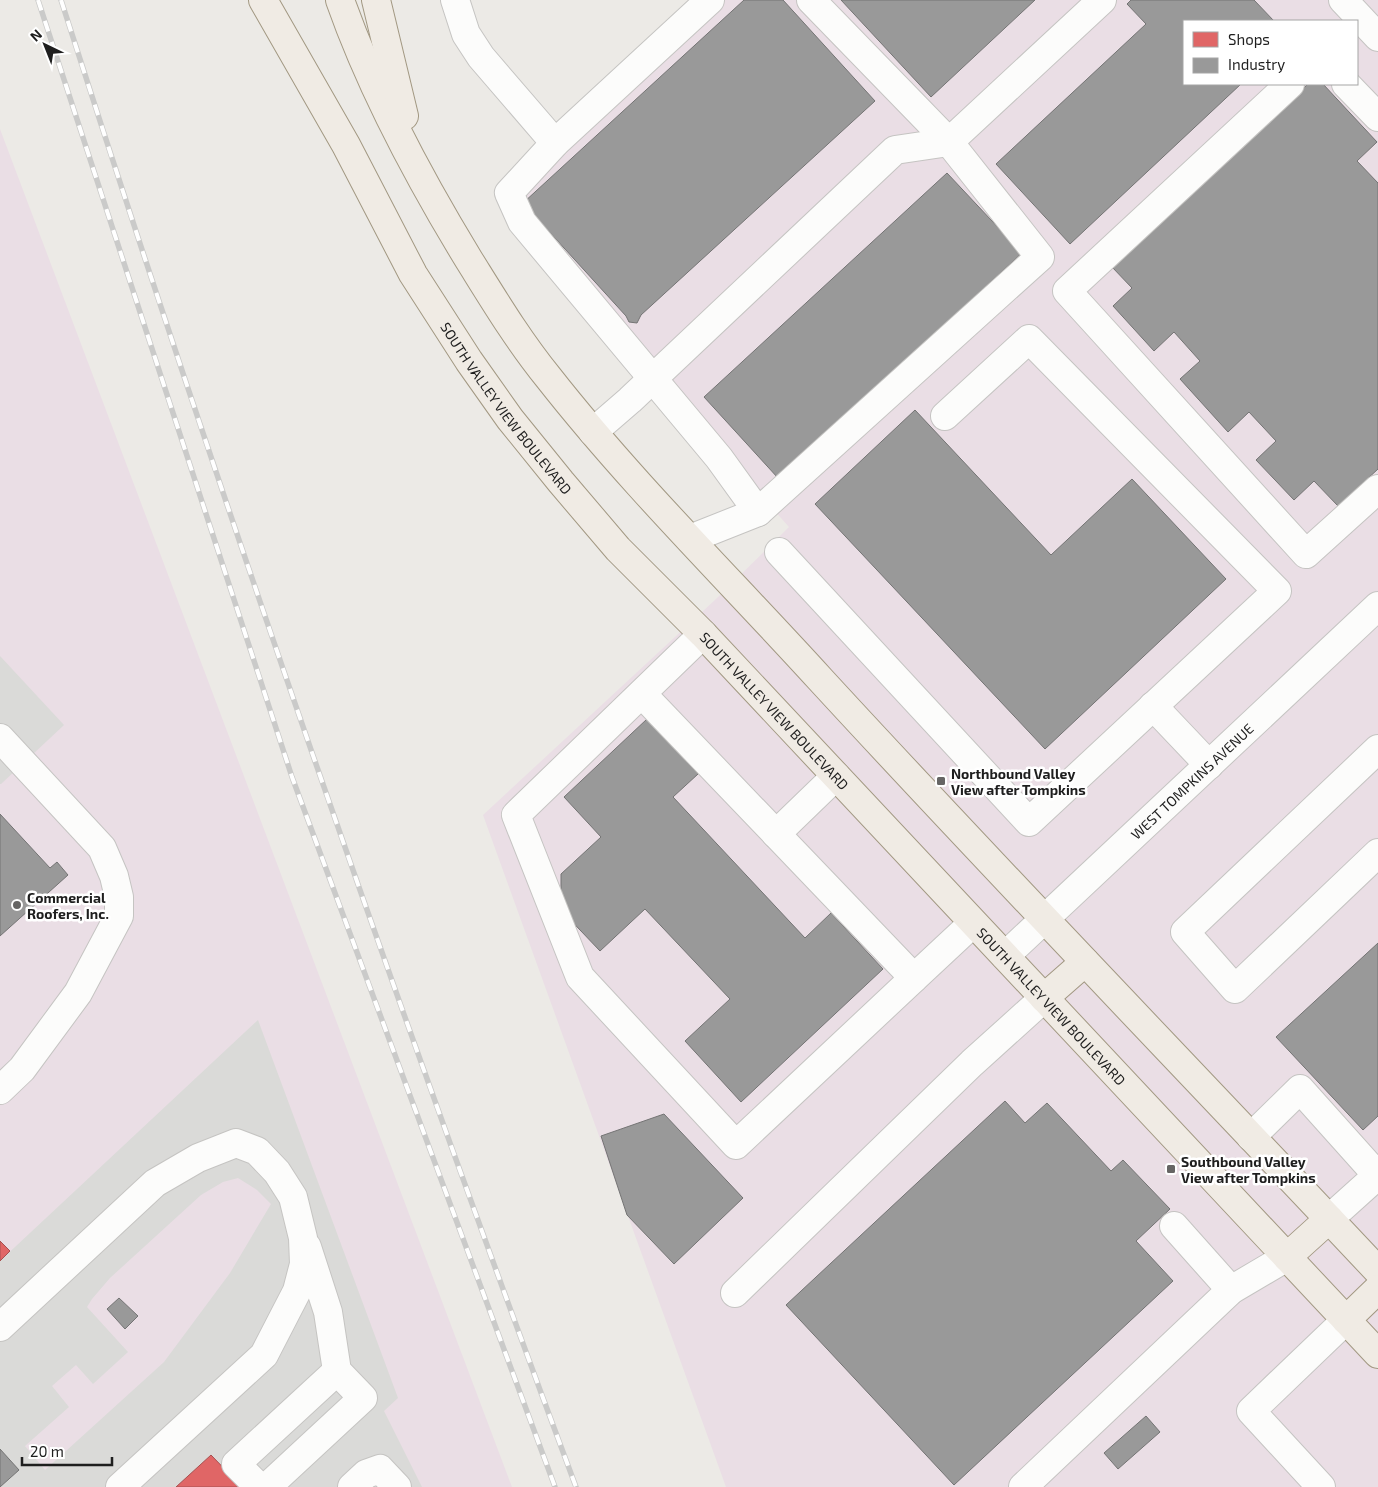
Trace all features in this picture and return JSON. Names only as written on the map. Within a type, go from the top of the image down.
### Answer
[{"type":"main road","name":"SOUTH VALLEY VIEW BOULEVARD","points":[[263,0],[346,145],[413,274],[469,361],[510,419],[618,549],[704,634],[1378,1354]]},
{"type":"main road","points":[[285,0],[323,95],[346,145]]},
{"type":"main road","points":[[340,0],[350,28],[418,170],[445,220],[517,334],[545,374],[593,432],[690,540],[1046,918],[1085,962],[1378,1271]]},
{"type":"main road","points":[[376,0],[418,170]]},
{"type":"main road","points":[[1044,998],[1085,962]]},
{"type":"main road","points":[[1287,1257],[1329,1219]]},
{"type":"main road","points":[[1346,1320],[1378,1289]]},
{"type":"street","points":[[454,0],[466,34],[481,57],[555,144]]},
{"type":"street","points":[[710,0],[555,144],[509,192],[522,222],[719,458],[758,512]]},
{"type":"street","points":[[690,540],[758,512],[1040,257],[949,142],[811,0]]},
{"type":"street","points":[[593,432],[896,150],[949,142],[1102,0]]},
{"type":"street","points":[[1289,85],[1067,291],[1306,554],[1378,489]]},
{"type":"street","points":[[1347,85],[1378,117]]},
{"type":"street","points":[[779,552],[1028,822],[1277,591],[1029,339],[945,416]]},
{"type":"street","name":"WEST TOMPKINS AVENUE","points":[[1005,956],[1378,606]]},
{"type":"street","points":[[704,634],[516,815],[580,977],[736,1145],[973,923]]},
{"type":"street","points":[[642,694],[914,978]]},
{"type":"street","points":[[1154,706],[1209,765]]},
{"type":"street","points":[[0,738],[102,848],[114,876],[120,897],[119,916],[78,993],[22,1070],[0,1090]]},
{"type":"street","points":[[1378,749],[1185,932],[1235,989],[1378,853]]},
{"type":"street","points":[[776,834],[836,776]]},
{"type":"street","points":[[735,1293],[972,1063],[1044,998]]},
{"type":"street","points":[[1251,1136],[1300,1089],[1378,1175],[1329,1219]]},
{"type":"street","points":[[0,1327],[155,1183],[198,1158],[236,1143],[256,1151],[277,1172],[293,1196],[328,1312],[337,1371],[363,1398],[267,1487]]},
{"type":"street","points":[[120,1487],[264,1355],[297,1291],[304,1264],[299,1221]]},
{"type":"street","points":[[1174,1226],[1231,1290]]},
{"type":"street","points":[[1023,1487],[1231,1290],[1287,1257]]},
{"type":"street","points":[[1321,1487],[1251,1411],[1346,1320]]},
{"type":"street","points":[[259,1487],[236,1464],[337,1371]]},
{"type":"street","points":[[352,1487],[366,1474],[380,1468],[397,1487]]},
{"type":"shaded area","points":[[712,0],[1378,0],[1378,1487],[726,1487],[483,815],[716,599],[789,527],[498,201]]},
{"type":"shaded area","points":[[0,129],[512,1487],[0,1487]]},
{"type":"shaded area","points":[[0,656],[64,725],[1,784],[0,784]]},
{"type":"shaded area","points":[[258,1020],[398,1398],[384,1411],[422,1487],[242,1487],[211,1455],[176,1487],[0,1487],[0,1261]],"holes":[[[238,1178],[257,1190],[271,1204],[230,1273],[164,1362],[45,1470],[25,1446],[69,1407],[52,1386],[76,1365],[93,1384],[128,1352],[87,1307],[92,1299],[110,1278],[201,1195],[223,1182]]]},
{"type":"building: Shops","points":[[0,1241],[10,1251],[0,1261]]},
{"type":"building: Shops","points":[[211,1455],[242,1487],[176,1487]]},
{"type":"building: Industry","points":[[744,0],[783,0],[875,101],[641,315],[637,323],[629,322],[626,316],[523,203]]},
{"type":"building: Industry","points":[[841,0],[1035,0],[931,97]]},
{"type":"building: Industry","points":[[1131,0],[1254,0],[1273,20],[1183,20],[1183,85],[1240,85],[1070,244],[996,164],[1146,24],[1127,4]]},
{"type":"building: Industry","points":[[1307,85],[1324,85],[1377,142],[1357,161],[1378,183],[1378,469],[1338,506],[1314,481],[1294,500],[1256,460],[1276,441],[1249,412],[1228,432],[1180,379],[1200,361],[1174,332],[1154,351],[1113,306],[1132,288],[1112,267]]},
{"type":"building: Industry","points":[[947,173],[1022,253],[778,478],[704,397]]},
{"type":"building: Industry","points":[[915,410],[1051,555],[1132,479],[1226,579],[1045,749],[815,504]]},
{"type":"building: Industry","points":[[647,719],[698,774],[673,797],[805,938],[831,913],[883,969],[741,1102],[685,1041],[730,999],[645,909],[600,951],[561,910],[561,874],[601,837],[564,797]]},
{"type":"building: Industry","name":"Commercial Roofers, Inc.","points":[[0,814],[50,868],[57,862],[68,875],[0,936]]},
{"type":"building: Industry","points":[[1378,943],[1378,1116],[1363,1130],[1276,1037]]},
{"type":"building: Industry","points":[[1005,1101],[1025,1123],[1047,1103],[1111,1171],[1123,1160],[1170,1209],[1136,1241],[1173,1281],[954,1485],[786,1305]]},
{"type":"building: Industry","points":[[664,1114],[743,1198],[674,1264],[627,1215],[601,1136]]},
{"type":"building: Industry","points":[[119,1298],[138,1316],[125,1329],[107,1309]]},
{"type":"building: Industry","points":[[1146,1416],[1160,1432],[1118,1469],[1104,1453]]},
{"type":"building: Industry","points":[[0,1449],[19,1470],[0,1487]]},
{"type":"railway","points":[[38,0],[292,777],[555,1487]]},
{"type":"railway","points":[[61,0],[183,374],[310,746],[441,1117],[576,1487]]},
{"type":"place","name":"Northbound Valley View after Tompkins","points":[[941,781]]},
{"type":"place","name":"Commercial Roofers, Inc.","points":[[17,905]]},
{"type":"place","name":"Southbound Valley View after Tompkins","points":[[1171,1169]]}]
